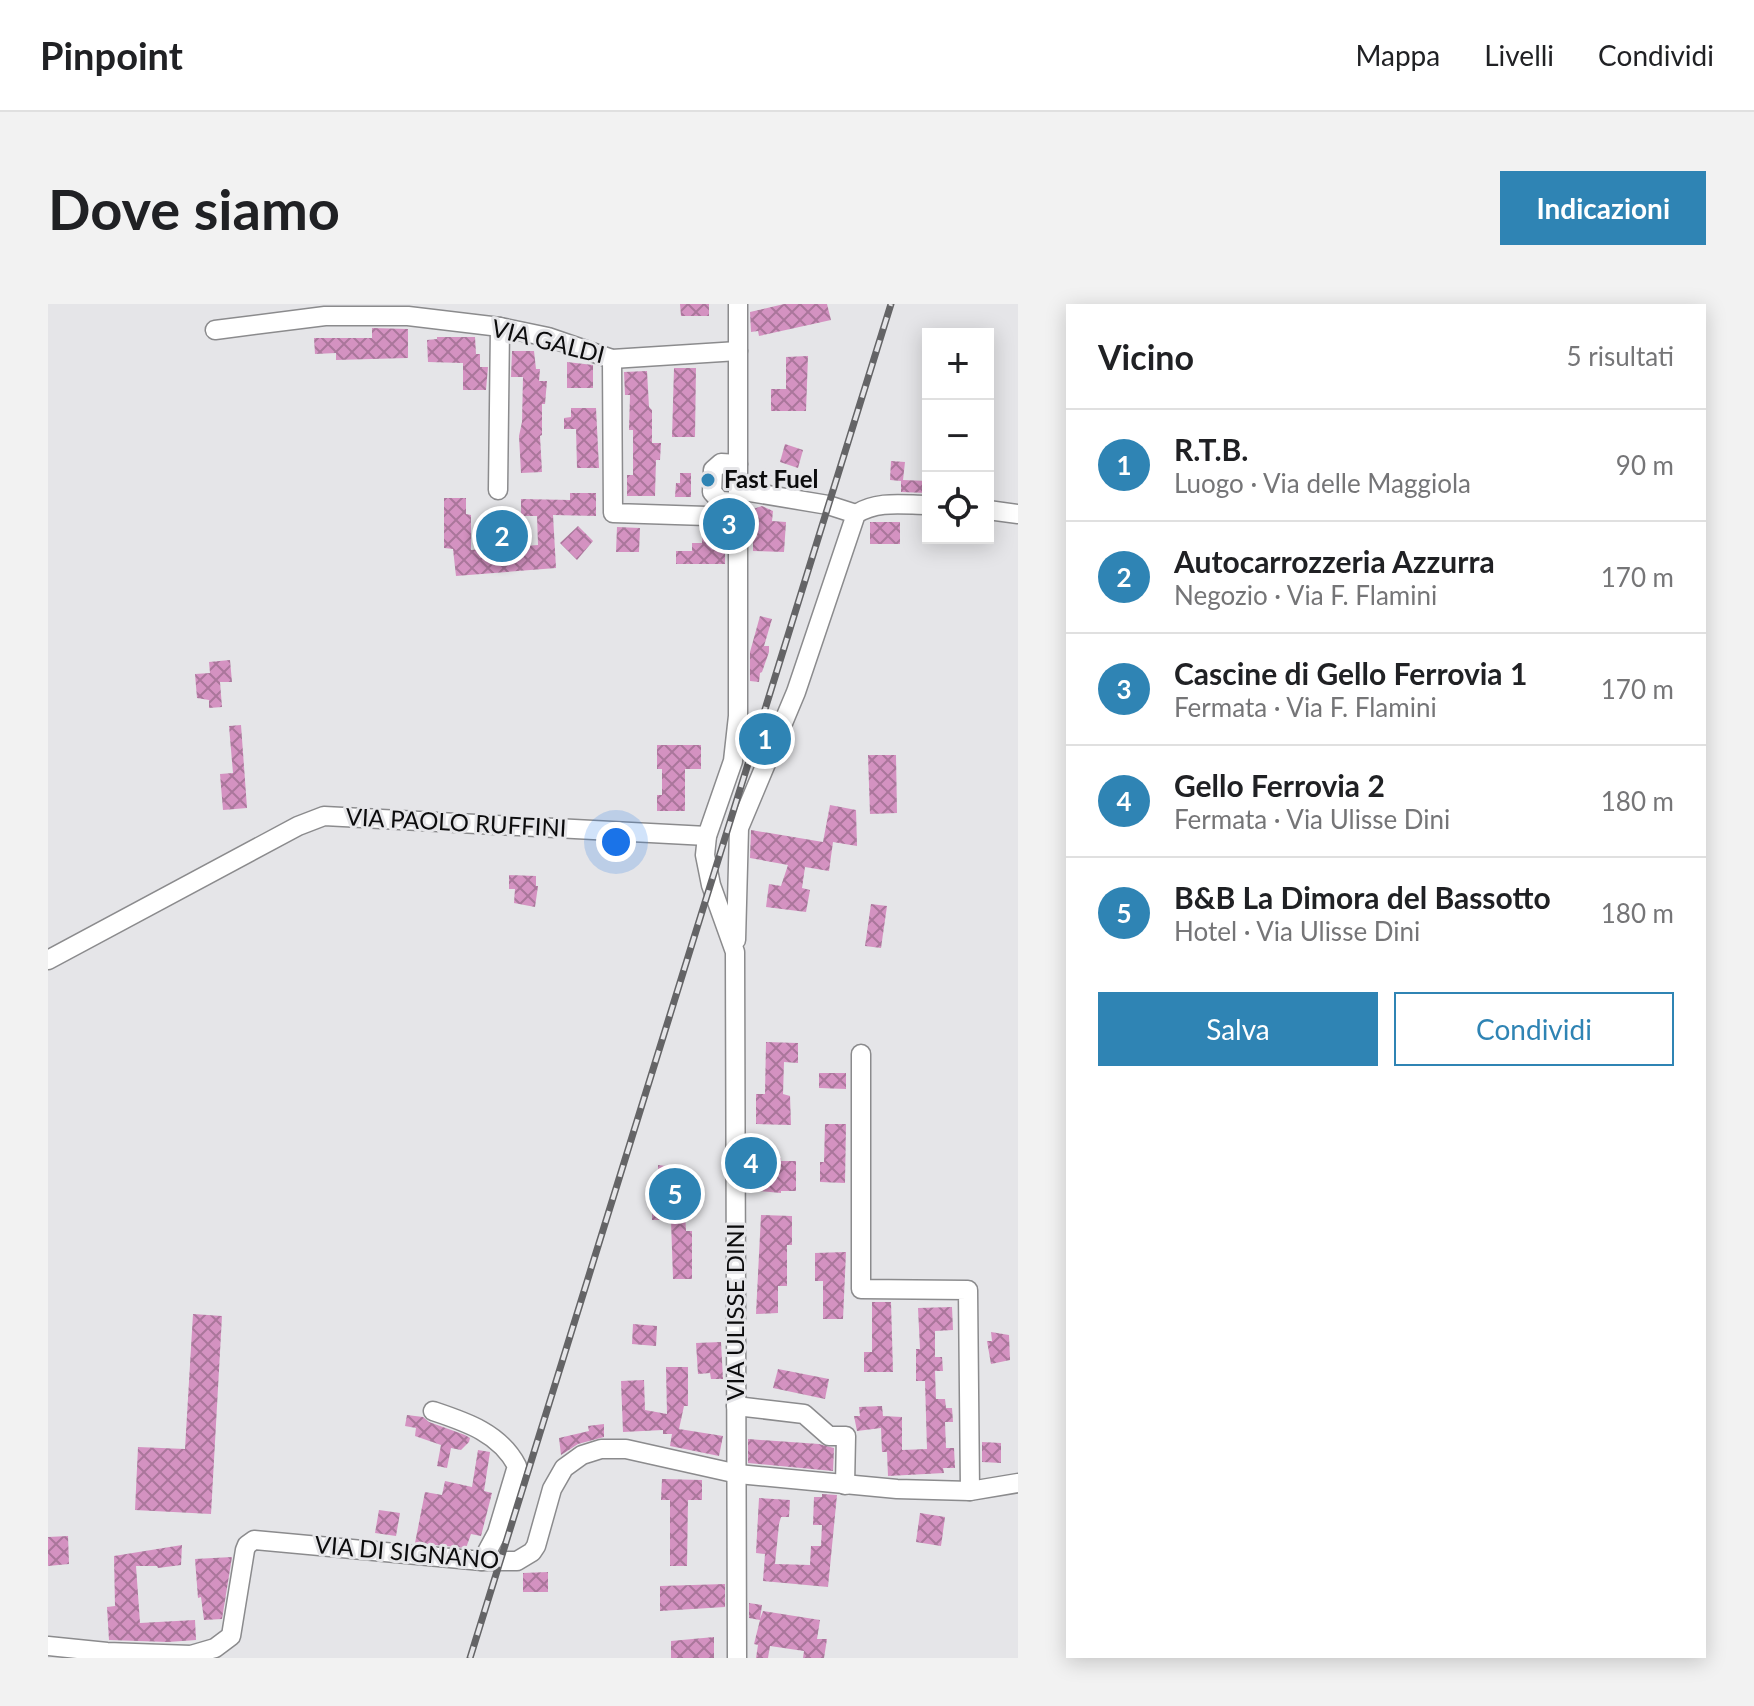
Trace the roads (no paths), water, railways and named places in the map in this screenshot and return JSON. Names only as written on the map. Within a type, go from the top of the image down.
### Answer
[{"type":"street","name":"VIA ULISSE DINI","points":[[737,1658],[735,952],[707,871],[707,836],[727,783],[738,716],[738,304]]},
{"type":"street","name":"VIA GALDI","points":[[215,330],[325,316],[408,316],[500,327],[548,337],[612,359],[738,351]]},
{"type":"street","points":[[498,490],[500,327]]},
{"type":"street","points":[[612,359],[613,513],[738,503]]},
{"type":"street","points":[[738,464],[721,463],[713,470],[712,492],[720,501],[828,505],[856,514]]},
{"type":"street","points":[[735,952],[739,828],[796,692],[856,514],[866,507],[880,505],[922,505]]},
{"type":"street","points":[[994,511],[1018,514]]},
{"type":"street","name":"VIA PAOLO RUFFINI","points":[[48,960],[298,826],[324,816],[707,836]]},
{"type":"street","points":[[861,1054],[861,1289],[968,1290],[970,1491]]},
{"type":"street","points":[[736,1406],[804,1414],[829,1436],[846,1436],[845,1485]]},
{"type":"street","points":[[433,1411],[474,1424],[511,1453],[517,1466],[497,1533],[482,1561]]},
{"type":"street","name":"VIA DI SIGNANO","points":[[48,1646],[107,1655],[191,1655],[223,1643],[231,1636],[247,1545],[254,1540],[482,1561],[517,1561],[532,1552],[552,1489],[569,1463],[589,1452],[626,1449],[738,1474],[845,1485],[970,1491],[1018,1483]]},
{"type":"railway","points":[[470,1658],[891,304]]},
{"type":"place","name":"Fast Fuel","points":[[708,480]]},
{"type":"place","name":"Cascine di Gello Ferrovia 1","points":[[729,524]]},
{"type":"place","name":"Autocarrozzeria Azzurra","points":[[502,536]]},
{"type":"place","name":"R.T.B.","points":[[765,739]]},
{"type":"place","name":"Gello Ferrovia 2","points":[[751,1163]]},
{"type":"place","name":"B&B La Dimora del Bassotto","points":[[675,1194]]}]
